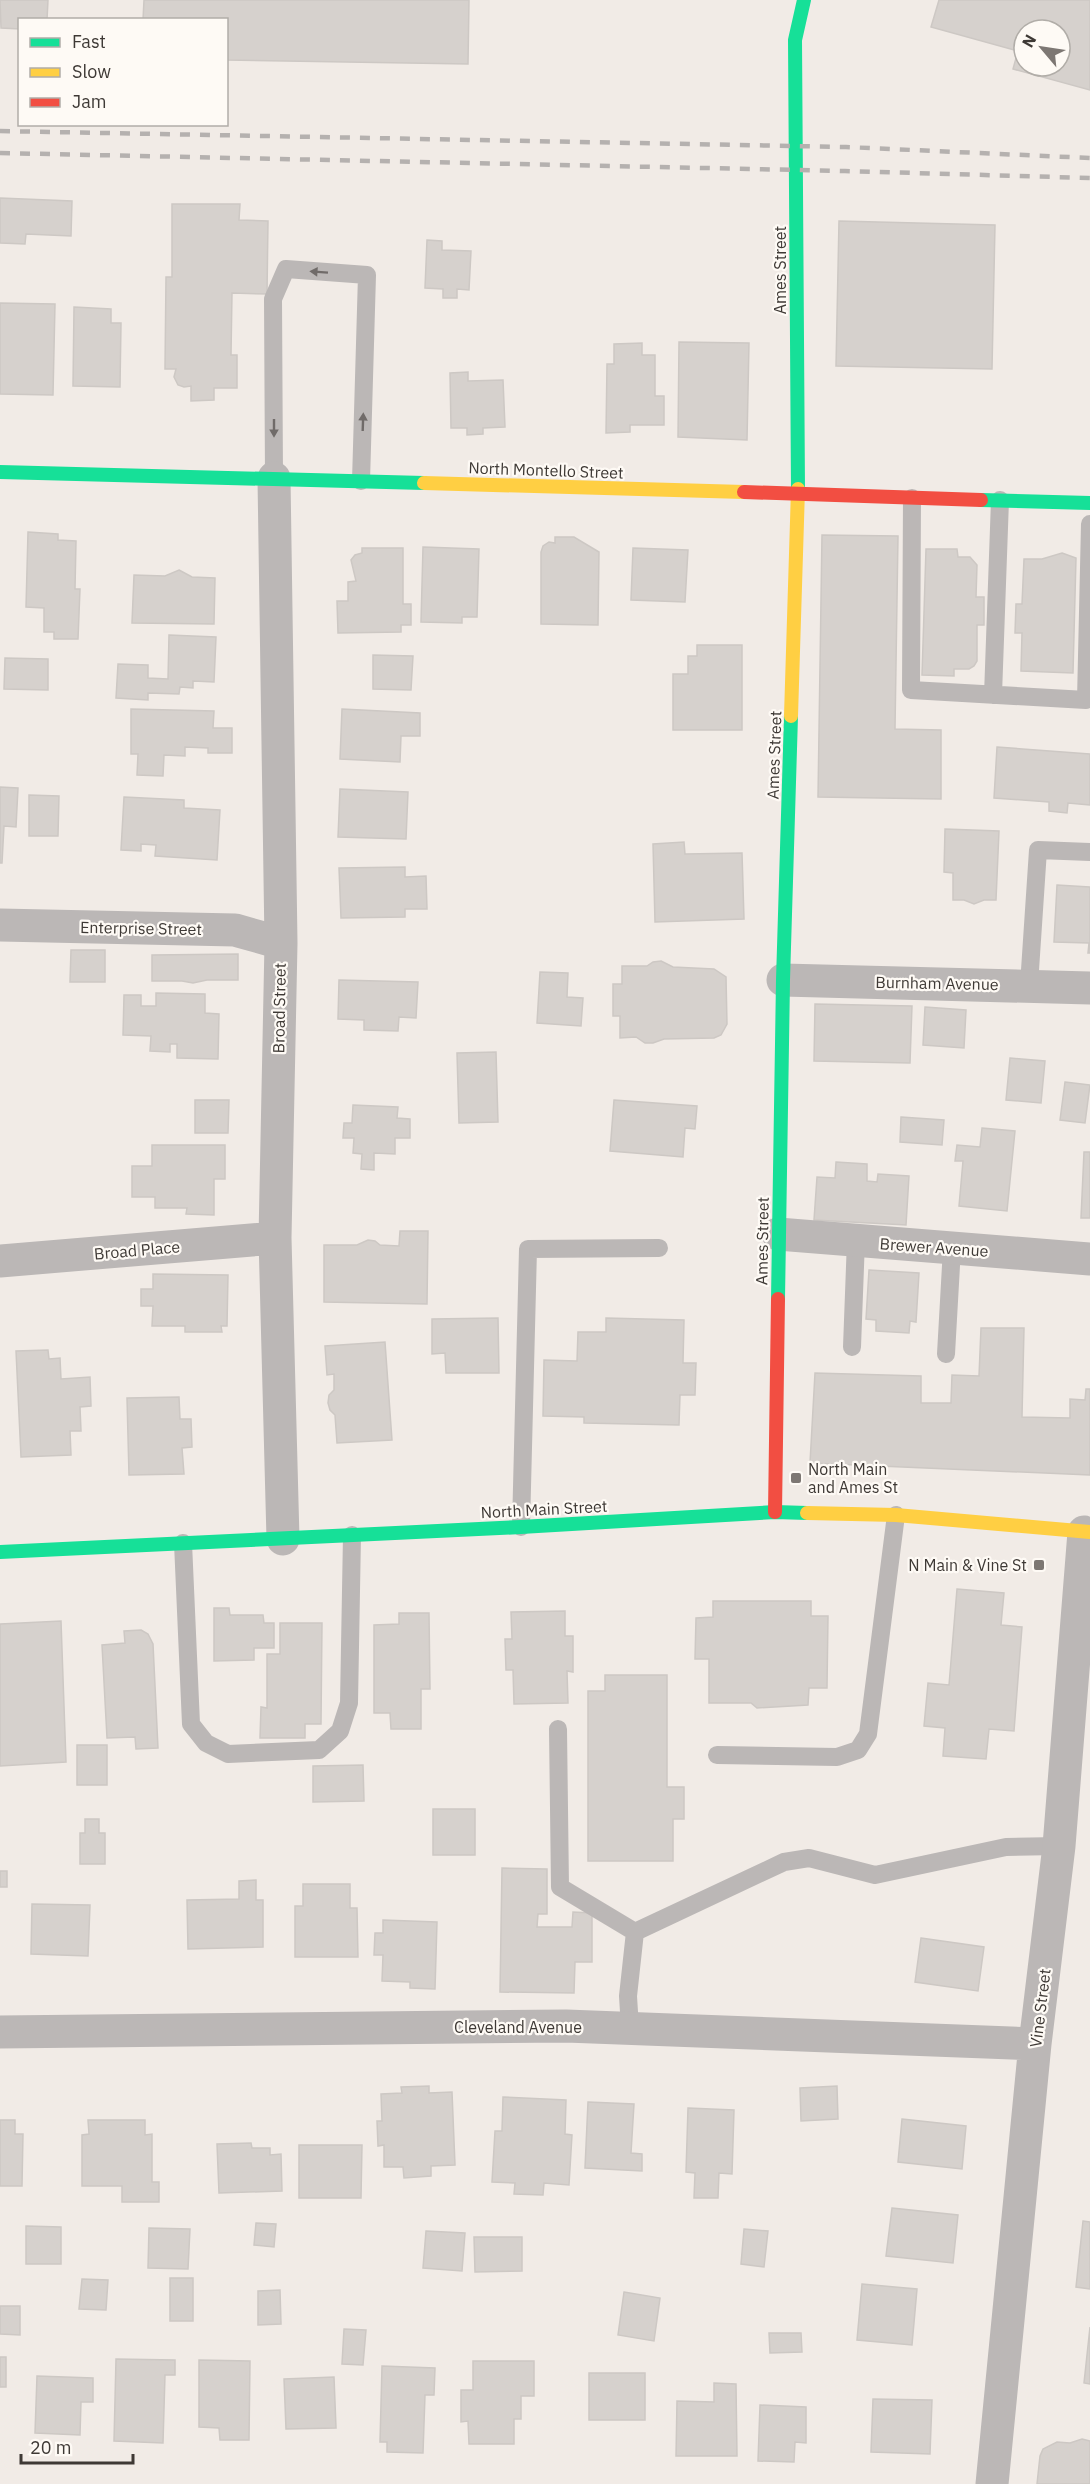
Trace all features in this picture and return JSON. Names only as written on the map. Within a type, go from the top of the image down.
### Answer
[{"type":"main road","name":"Ames Street","points":[[775,1512],[783,980],[798,495],[795,40],[804,0]]},
{"type":"main road","name":"North Montello Street","points":[[0,472],[1090,502]]},
{"type":"main road","name":"North Main Street","points":[[0,1552],[520,1527],[775,1512],[896,1515],[1087,1532]]},
{"type":"street","name":"Broad Street","points":[[274,478],[281,943],[275,1238],[283,1539]]},
{"type":"street","name":"Enterprise Street","points":[[0,925],[235,930],[281,943]]},
{"type":"street","name":"Burnham Avenue","points":[[783,980],[1090,988]]},
{"type":"street","name":"Brewer Avenue","points":[[778,1234],[1090,1259]]},
{"type":"street","name":"Broad Place","points":[[0,1261],[275,1238]]},
{"type":"street","name":"Vine Street","points":[[992,2484],[1035,2044],[1059,1846],[1087,1532]]},
{"type":"street","name":"Cleveland Avenue","points":[[0,2032],[566,2026],[1035,2044]]},
{"type":"lane","points":[[274,478],[273,299],[286,269],[367,275],[361,481]]},
{"type":"lane","points":[[912,498],[911,690],[1086,700],[1090,524]]},
{"type":"lane","points":[[993,695],[1000,500]]},
{"type":"lane","points":[[1029,985],[1038,850],[1090,852]]},
{"type":"lane","points":[[852,1347],[856,1240]]},
{"type":"lane","points":[[520,1527],[528,1249],[659,1248]]},
{"type":"lane","points":[[946,1354],[952,1248]]},
{"type":"lane","points":[[717,1755],[837,1757],[858,1750],[868,1734],[896,1515]]},
{"type":"lane","points":[[183,1543],[191,1724],[206,1743],[228,1754],[319,1749],[340,1731],[350,1703],[352,1535]]},
{"type":"lane","points":[[558,1729],[560,1887],[635,1932]]},
{"type":"lane","points":[[635,1932],[784,1862],[809,1858],[875,1875],[1006,1847],[1059,1846]]},
{"type":"lane","points":[[630,2028],[628,1996],[635,1932]]},
{"type":"building","points":[[0,0],[48,0],[47,18],[18,18],[18,29],[1,28]]},
{"type":"building","points":[[144,0],[469,0],[468,64],[228,60],[228,18],[143,18]]},
{"type":"building","points":[[939,0],[1090,0],[1090,90],[1046,78],[1072,78],[1072,18],[1012,18],[1012,49],[931,27]]},
{"type":"building","points":[[0,198],[72,201],[71,236],[26,234],[25,244],[0,243]]},
{"type":"building","points":[[172,204],[240,204],[239,220],[268,221],[267,294],[232,293],[231,355],[237,355],[237,388],[214,388],[214,400],[191,401],[191,386],[178,385],[174,377],[176,369],[165,369],[166,277],[172,277]]},
{"type":"building","points":[[839,221],[995,225],[992,369],[836,366]]},
{"type":"building","points":[[427,240],[442,241],[442,250],[471,251],[469,290],[457,289],[457,298],[443,298],[443,289],[425,288]]},
{"type":"building","points":[[0,303],[55,304],[53,395],[0,394]]},
{"type":"building","points":[[74,307],[111,309],[111,323],[121,323],[120,387],[73,386]]},
{"type":"building","points":[[679,342],[749,343],[747,440],[678,437]]},
{"type":"building","points":[[642,343],[642,355],[655,355],[655,396],[664,396],[664,425],[630,425],[630,432],[606,433],[607,364],[614,364],[614,344]]},
{"type":"building","points":[[468,372],[468,381],[503,380],[505,427],[483,428],[483,434],[467,435],[467,428],[451,428],[450,373]]},
{"type":"building","points":[[28,532],[58,534],[58,540],[76,541],[75,589],[80,589],[78,639],[54,639],[54,632],[44,632],[44,608],[26,607]]},
{"type":"building","points":[[822,535],[898,536],[895,729],[941,730],[941,799],[818,797]]},
{"type":"building","points":[[555,537],[574,537],[599,552],[598,625],[541,624],[541,552],[543,546],[549,542],[555,543]]},
{"type":"building","points":[[423,547],[479,549],[477,617],[462,617],[462,623],[421,622]]},
{"type":"building","points":[[362,548],[403,548],[403,604],[411,604],[411,625],[401,625],[401,632],[338,633],[337,601],[348,601],[348,582],[356,581],[351,560],[355,555],[362,553]]},
{"type":"building","points":[[633,548],[688,550],[685,602],[631,600]]},
{"type":"building","points":[[926,549],[957,549],[958,557],[970,557],[977,565],[976,597],[984,597],[984,625],[977,625],[977,661],[969,669],[954,669],[954,676],[922,675]]},
{"type":"building","points":[[1062,553],[1076,558],[1073,673],[1021,671],[1022,633],[1015,633],[1016,604],[1022,604],[1024,559],[1042,559]]},
{"type":"building","points":[[179,570],[192,577],[215,578],[214,624],[132,623],[134,575],[165,576]]},
{"type":"building","points":[[169,635],[216,637],[214,682],[193,681],[193,688],[180,687],[179,694],[148,693],[148,700],[116,698],[118,664],[148,665],[148,678],[168,679]]},
{"type":"building","points":[[697,645],[742,645],[742,730],[673,730],[673,674],[688,674],[688,656],[697,656]]},
{"type":"building","points":[[373,655],[413,656],[411,690],[373,689]]},
{"type":"building","points":[[5,658],[48,659],[48,690],[4,689]]},
{"type":"building","points":[[131,709],[214,711],[213,728],[232,728],[232,753],[208,753],[208,748],[185,747],[185,756],[164,755],[163,776],[137,775],[138,754],[131,754]]},
{"type":"building","points":[[342,709],[420,713],[420,736],[401,736],[400,762],[340,759]]},
{"type":"building","points":[[997,747],[1090,754],[1090,805],[1068,803],[1067,813],[1049,811],[1049,802],[994,798]]},
{"type":"building","points":[[0,787],[18,788],[16,827],[4,826],[2,863],[0,863]]},
{"type":"building","points":[[340,789],[408,792],[406,839],[338,837]]},
{"type":"building","points":[[29,795],[59,796],[58,836],[29,836]]},
{"type":"building","points":[[124,797],[184,800],[184,808],[220,810],[217,860],[155,856],[156,845],[141,844],[141,851],[121,850]]},
{"type":"building","points":[[945,829],[999,831],[996,900],[984,900],[974,904],[964,900],[953,900],[953,873],[944,872]]},
{"type":"building","points":[[684,842],[685,854],[742,853],[744,919],[655,922],[653,844]]},
{"type":"building","points":[[405,867],[405,877],[426,876],[427,909],[405,909],[405,917],[341,918],[339,868]]},
{"type":"building","points":[[1057,885],[1090,887],[1090,953],[1088,953],[1089,943],[1054,942]]},
{"type":"building","points":[[71,950],[105,950],[105,982],[70,982]]},
{"type":"building","points":[[238,954],[238,980],[207,980],[193,983],[152,981],[152,955]]},
{"type":"building","points":[[661,961],[673,967],[714,969],[726,977],[727,1024],[721,1035],[714,1038],[664,1039],[653,1043],[645,1043],[636,1037],[620,1038],[620,1016],[613,1016],[613,984],[622,984],[622,966],[647,966]]},
{"type":"building","points":[[540,972],[568,973],[567,997],[583,998],[581,1026],[537,1023]]},
{"type":"building","points":[[339,980],[418,982],[416,1018],[399,1017],[398,1031],[364,1030],[364,1020],[338,1019]]},
{"type":"building","points":[[156,993],[205,994],[205,1013],[219,1014],[218,1059],[177,1058],[177,1044],[170,1044],[170,1052],[150,1051],[151,1036],[123,1035],[124,995],[141,995],[141,1006],[156,1006]]},
{"type":"building","points":[[815,1004],[912,1006],[910,1063],[814,1061]]},
{"type":"building","points":[[925,1007],[966,1010],[964,1048],[923,1045]]},
{"type":"building","points":[[496,1052],[498,1122],[459,1123],[457,1053]]},
{"type":"building","points":[[1010,1058],[1045,1061],[1041,1103],[1006,1100]]},
{"type":"building","points":[[1065,1082],[1090,1085],[1085,1123],[1060,1120]]},
{"type":"building","points":[[195,1100],[229,1100],[228,1133],[195,1133]]},
{"type":"building","points":[[614,1100],[697,1106],[695,1129],[685,1128],[683,1157],[610,1151]]},
{"type":"building","points":[[353,1105],[398,1107],[397,1118],[410,1119],[410,1138],[395,1138],[395,1154],[374,1153],[374,1170],[361,1169],[362,1154],[353,1153],[354,1138],[343,1138],[344,1123],[352,1123]]},
{"type":"building","points":[[901,1117],[944,1120],[942,1145],[900,1142]]},
{"type":"building","points":[[982,1128],[1015,1131],[1007,1211],[959,1206],[963,1161],[955,1161],[957,1145],[980,1147]]},
{"type":"building","points":[[152,1145],[225,1145],[225,1179],[214,1179],[214,1215],[186,1214],[187,1208],[155,1208],[155,1197],[132,1197],[132,1166],[152,1166]]},
{"type":"building","points":[[1084,1152],[1090,1152],[1090,1218],[1081,1218]]},
{"type":"building","points":[[836,1162],[867,1164],[867,1181],[877,1182],[878,1174],[909,1176],[906,1225],[814,1220],[817,1177],[835,1178]]},
{"type":"building","points":[[400,1231],[428,1231],[427,1304],[324,1302],[324,1245],[357,1245],[368,1240],[380,1245],[399,1246]]},
{"type":"building","points":[[869,1270],[919,1273],[916,1322],[910,1321],[909,1333],[876,1331],[876,1320],[866,1319]]},
{"type":"building","points":[[153,1274],[228,1275],[227,1326],[221,1326],[222,1332],[185,1332],[185,1326],[152,1326],[153,1306],[141,1306],[141,1289],[153,1289]]},
{"type":"building","points":[[498,1318],[499,1373],[446,1373],[445,1353],[432,1354],[432,1319]]},
{"type":"building","points":[[606,1318],[684,1320],[683,1363],[696,1363],[695,1395],[680,1395],[679,1425],[584,1423],[584,1417],[543,1416],[544,1360],[577,1361],[578,1332],[606,1332]]},
{"type":"building","points":[[981,1328],[1024,1328],[1022,1417],[1070,1418],[1070,1399],[1085,1400],[1086,1389],[1090,1389],[1090,1475],[810,1463],[815,1373],[921,1376],[921,1403],[951,1403],[952,1375],[979,1376]]},
{"type":"building","points":[[385,1342],[392,1440],[337,1443],[335,1415],[328,1403],[329,1395],[334,1390],[334,1374],[327,1375],[325,1346]]},
{"type":"building","points":[[48,1350],[49,1359],[60,1358],[61,1379],[90,1377],[91,1406],[80,1407],[81,1431],[70,1431],[71,1455],[21,1457],[16,1351]]},
{"type":"building","points":[[179,1397],[180,1419],[191,1419],[192,1447],[182,1448],[184,1474],[129,1475],[127,1398]]},
{"type":"building","points":[[957,1589],[1004,1593],[1001,1625],[1022,1627],[1014,1731],[989,1729],[986,1759],[943,1756],[945,1728],[924,1726],[928,1683],[949,1685]]},
{"type":"building","points":[[713,1601],[811,1601],[811,1616],[828,1616],[827,1688],[809,1688],[808,1705],[757,1708],[751,1703],[709,1703],[709,1659],[695,1659],[696,1618],[713,1617]]},
{"type":"building","points":[[214,1608],[229,1608],[230,1615],[263,1615],[264,1623],[274,1623],[274,1648],[254,1648],[254,1660],[214,1661]]},
{"type":"building","points":[[565,1611],[565,1636],[573,1636],[573,1672],[567,1671],[568,1703],[514,1704],[513,1670],[506,1670],[505,1639],[512,1639],[511,1612]]},
{"type":"building","points":[[399,1613],[429,1613],[430,1689],[421,1689],[421,1729],[391,1729],[390,1713],[374,1713],[374,1625],[399,1624]]},
{"type":"building","points":[[61,1621],[66,1762],[0,1766],[0,1624]]},
{"type":"building","points":[[280,1623],[322,1623],[321,1724],[305,1724],[305,1738],[260,1738],[261,1707],[267,1708],[267,1654],[280,1654]]},
{"type":"building","points":[[141,1630],[148,1634],[153,1644],[158,1748],[136,1749],[135,1737],[107,1738],[102,1645],[125,1643],[124,1631]]},
{"type":"building","points":[[605,1675],[667,1675],[667,1787],[684,1787],[684,1819],[673,1819],[673,1861],[588,1861],[588,1691],[605,1691]]},
{"type":"building","points":[[77,1745],[107,1745],[107,1785],[77,1785]]},
{"type":"building","points":[[363,1765],[364,1801],[313,1802],[313,1766]]},
{"type":"building","points":[[433,1809],[475,1809],[475,1855],[433,1855]]},
{"type":"building","points":[[85,1819],[99,1819],[99,1833],[105,1833],[105,1864],[80,1864],[80,1833],[85,1833]]},
{"type":"building","points":[[502,1868],[547,1869],[547,1914],[538,1914],[537,1927],[572,1927],[573,1912],[592,1913],[592,1962],[575,1962],[574,1993],[500,1992]]},
{"type":"building","points":[[0,1871],[7,1871],[7,1887],[0,1887]]},
{"type":"building","points":[[256,1880],[256,1900],[263,1900],[263,1947],[188,1949],[187,1900],[239,1899],[239,1881]]},
{"type":"building","points":[[303,1884],[350,1884],[350,1908],[357,1908],[358,1957],[295,1957],[295,1906],[303,1906]]},
{"type":"building","points":[[32,1904],[90,1905],[88,1956],[31,1954]]},
{"type":"building","points":[[383,1920],[437,1922],[435,1989],[410,1988],[410,1982],[382,1981],[383,1955],[374,1955],[375,1933],[383,1933]]},
{"type":"building","points":[[921,1938],[984,1947],[978,1991],[915,1982]]},
{"type":"building","points":[[429,2086],[429,2093],[452,2092],[455,2165],[431,2166],[431,2176],[404,2178],[403,2167],[384,2167],[384,2145],[378,2146],[377,2121],[382,2121],[381,2094],[402,2093],[401,2087]]},
{"type":"building","points":[[837,2086],[838,2119],[801,2121],[800,2088]]},
{"type":"building","points":[[503,2097],[566,2100],[565,2134],[572,2135],[569,2185],[544,2183],[543,2195],[514,2194],[515,2183],[492,2182],[495,2131],[502,2131]]},
{"type":"building","points":[[588,2102],[634,2104],[631,2153],[642,2154],[642,2171],[585,2168]]},
{"type":"building","points":[[688,2108],[734,2110],[732,2174],[719,2173],[718,2198],[694,2198],[695,2173],[686,2172]]},
{"type":"building","points":[[902,2119],[966,2126],[962,2169],[898,2162]]},
{"type":"building","points":[[0,2120],[15,2120],[15,2134],[23,2134],[22,2186],[0,2186]]},
{"type":"building","points":[[88,2120],[145,2120],[145,2135],[152,2134],[152,2182],[159,2182],[159,2202],[122,2202],[122,2186],[82,2186],[82,2135],[89,2134]]},
{"type":"building","points":[[251,2143],[252,2148],[270,2148],[270,2155],[281,2154],[282,2191],[219,2193],[217,2144]]},
{"type":"building","points":[[299,2145],[362,2145],[361,2198],[299,2198]]},
{"type":"building","points":[[892,2208],[958,2215],[953,2263],[886,2256]]},
{"type":"building","points":[[1083,2221],[1090,2222],[1090,2289],[1076,2287]]},
{"type":"building","points":[[256,2223],[276,2224],[274,2247],[254,2245]]},
{"type":"building","points":[[26,2226],[61,2227],[61,2264],[26,2264]]},
{"type":"building","points":[[149,2228],[190,2229],[188,2269],[148,2268]]},
{"type":"building","points":[[744,2229],[768,2231],[764,2267],[741,2264]]},
{"type":"building","points":[[426,2231],[465,2233],[462,2271],[423,2268]]},
{"type":"building","points":[[474,2237],[522,2237],[522,2271],[475,2272]]},
{"type":"building","points":[[170,2278],[193,2278],[193,2321],[170,2321]]},
{"type":"building","points":[[82,2279],[108,2280],[106,2310],[79,2309]]},
{"type":"building","points":[[862,2284],[917,2289],[912,2345],[857,2340]]},
{"type":"building","points":[[280,2290],[281,2324],[258,2325],[258,2291]]},
{"type":"building","points":[[624,2292],[660,2298],[654,2341],[618,2335]]},
{"type":"building","points":[[0,2306],[20,2306],[20,2335],[0,2334]]},
{"type":"building","points":[[1090,2327],[1090,2384],[1084,2383]]},
{"type":"building","points":[[344,2329],[366,2330],[363,2365],[342,2364]]},
{"type":"building","points":[[769,2333],[801,2333],[802,2352],[770,2353]]},
{"type":"building","points":[[0,2357],[6,2357],[6,2387],[0,2387]]},
{"type":"building","points":[[116,2359],[175,2360],[175,2375],[165,2375],[163,2443],[114,2441]]},
{"type":"building","points":[[199,2360],[250,2361],[249,2440],[220,2440],[219,2428],[199,2427]]},
{"type":"building","points":[[473,2361],[534,2361],[534,2396],[521,2396],[521,2419],[514,2419],[514,2444],[469,2444],[468,2421],[461,2422],[461,2390],[473,2390]]},
{"type":"building","points":[[382,2366],[435,2368],[434,2395],[425,2395],[423,2453],[387,2452],[387,2442],[380,2442]]},
{"type":"building","points":[[589,2373],[645,2373],[645,2420],[589,2420]]},
{"type":"building","points":[[37,2376],[93,2378],[93,2402],[81,2402],[80,2435],[35,2433]]},
{"type":"building","points":[[334,2377],[336,2428],[286,2429],[284,2379]]},
{"type":"building","points":[[714,2383],[736,2384],[737,2456],[676,2456],[677,2401],[714,2402]]},
{"type":"building","points":[[873,2399],[932,2400],[930,2454],[871,2452]]},
{"type":"building","points":[[760,2405],[806,2407],[806,2443],[795,2442],[794,2462],[758,2461]]},
{"type":"building","points":[[1082,2439],[1090,2441],[1090,2484],[1037,2484],[1043,2449],[1057,2442],[1070,2443]]},
{"type":"railway","points":[[0,131],[846,147],[1090,158]]},
{"type":"railway","points":[[0,153],[1090,178]]},
{"type":"traffic: fast","points":[[798,489],[795,40],[804,0]]},
{"type":"traffic: fast","points":[[0,472],[424,483]]},
{"type":"traffic: fast","points":[[981,500],[1090,503]]},
{"type":"traffic: fast","points":[[778,1299],[783,980],[791,716]]},
{"type":"traffic: fast","points":[[0,1552],[521,1527],[775,1512],[807,1513]]},
{"type":"traffic: slow","points":[[424,483],[744,492]]},
{"type":"traffic: slow","points":[[791,716],[798,489]]},
{"type":"traffic: slow","points":[[807,1513],[896,1515],[1090,1532]]},
{"type":"traffic: jam","points":[[744,492],[981,500]]},
{"type":"traffic: jam","points":[[775,1512],[778,1299]]},
{"type":"place","name":"North Main and Ames St","points":[[796,1478]]},
{"type":"place","name":"N Main & Vine St","points":[[1039,1565]]}]
